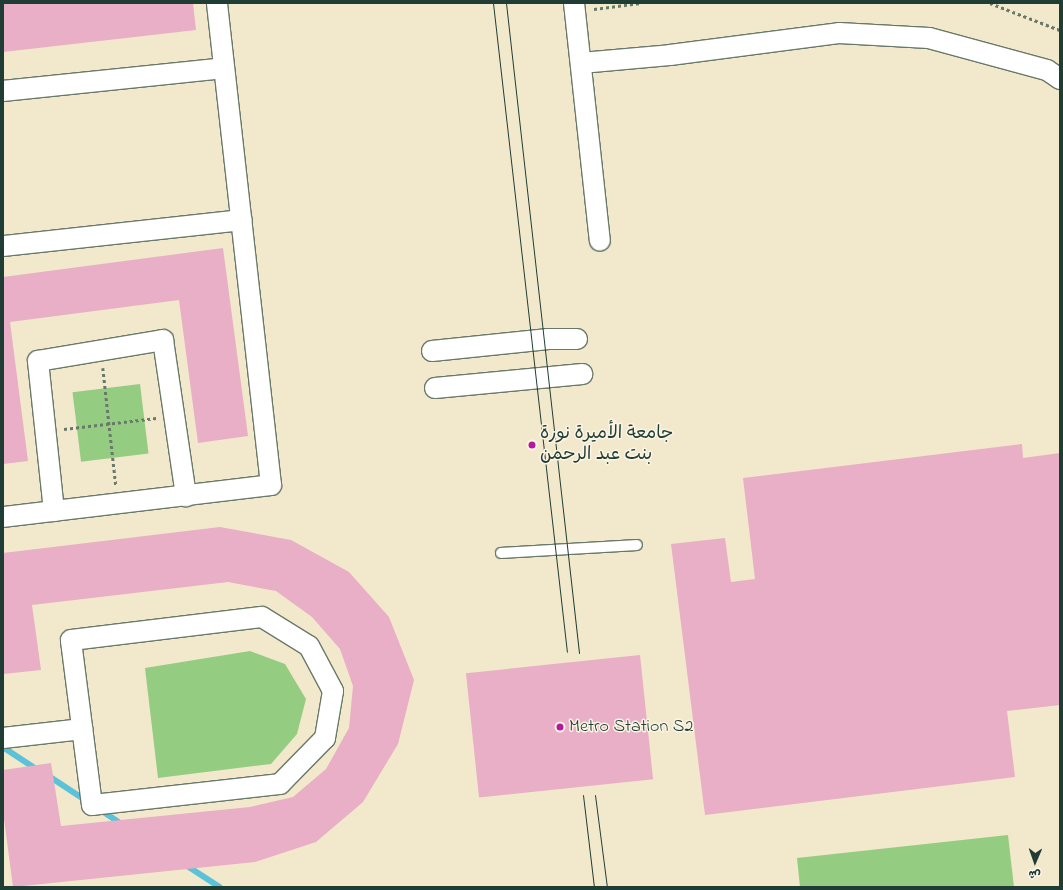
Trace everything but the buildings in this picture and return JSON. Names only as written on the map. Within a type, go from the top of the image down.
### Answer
[{"type":"street","points":[[3,518],[271,485],[217,3]]},
{"type":"street","points":[[575,7],[600,241]]},
{"type":"street","points":[[581,63],[670,55],[839,33],[929,38],[1046,70],[1060,79]]},
{"type":"street","points":[[3,90],[224,68]]},
{"type":"street","points":[[3,246],[242,220]]},
{"type":"street","points":[[432,351],[548,339],[577,339]]},
{"type":"street","points":[[54,511],[38,360],[164,340],[186,496]]},
{"type":"street","points":[[435,388],[582,374]]},
{"type":"street","points":[[262,617],[309,646],[333,691],[325,738],[280,784],[92,805],[82,729],[71,640],[262,617]]},
{"type":"street","points":[[3,738],[82,729]]},
{"type":"lane","points":[[501,553],[637,544]]},
{"type":"path","points":[[575,7],[641,3]]},
{"type":"path","points":[[990,3],[1060,30]]},
{"type":"path","points":[[100,350],[119,503]]},
{"type":"path","points":[[45,431],[174,416]]},
{"type":"green space","points":[[140,384],[149,453],[81,462],[73,392]]},
{"type":"green space","points":[[250,651],[285,664],[306,699],[297,734],[271,764],[158,778],[145,668]]},
{"type":"green space","points":[[1008,835],[1014,887],[800,887],[797,858]]},
{"type":"waterway","points":[[3,747],[38,770]]},
{"type":"waterway","points":[[49,776],[87,801]]},
{"type":"waterway","points":[[101,810],[122,824]]},
{"type":"waterway","points":[[186,865],[220,887]]},
{"type":"tram line","points":[[493,3],[567,652]]},
{"type":"tram line","points":[[506,3],[579,653]]},
{"type":"tram line","points":[[583,795],[594,887]]},
{"type":"tram line","points":[[595,795],[607,887]]},
{"type":"place","name":"جامعة الأميرة نورة بنت عبد الرحمن","points":[[532,445]]},
{"type":"place","name":"Metro Station S2","points":[[560,727]]}]
